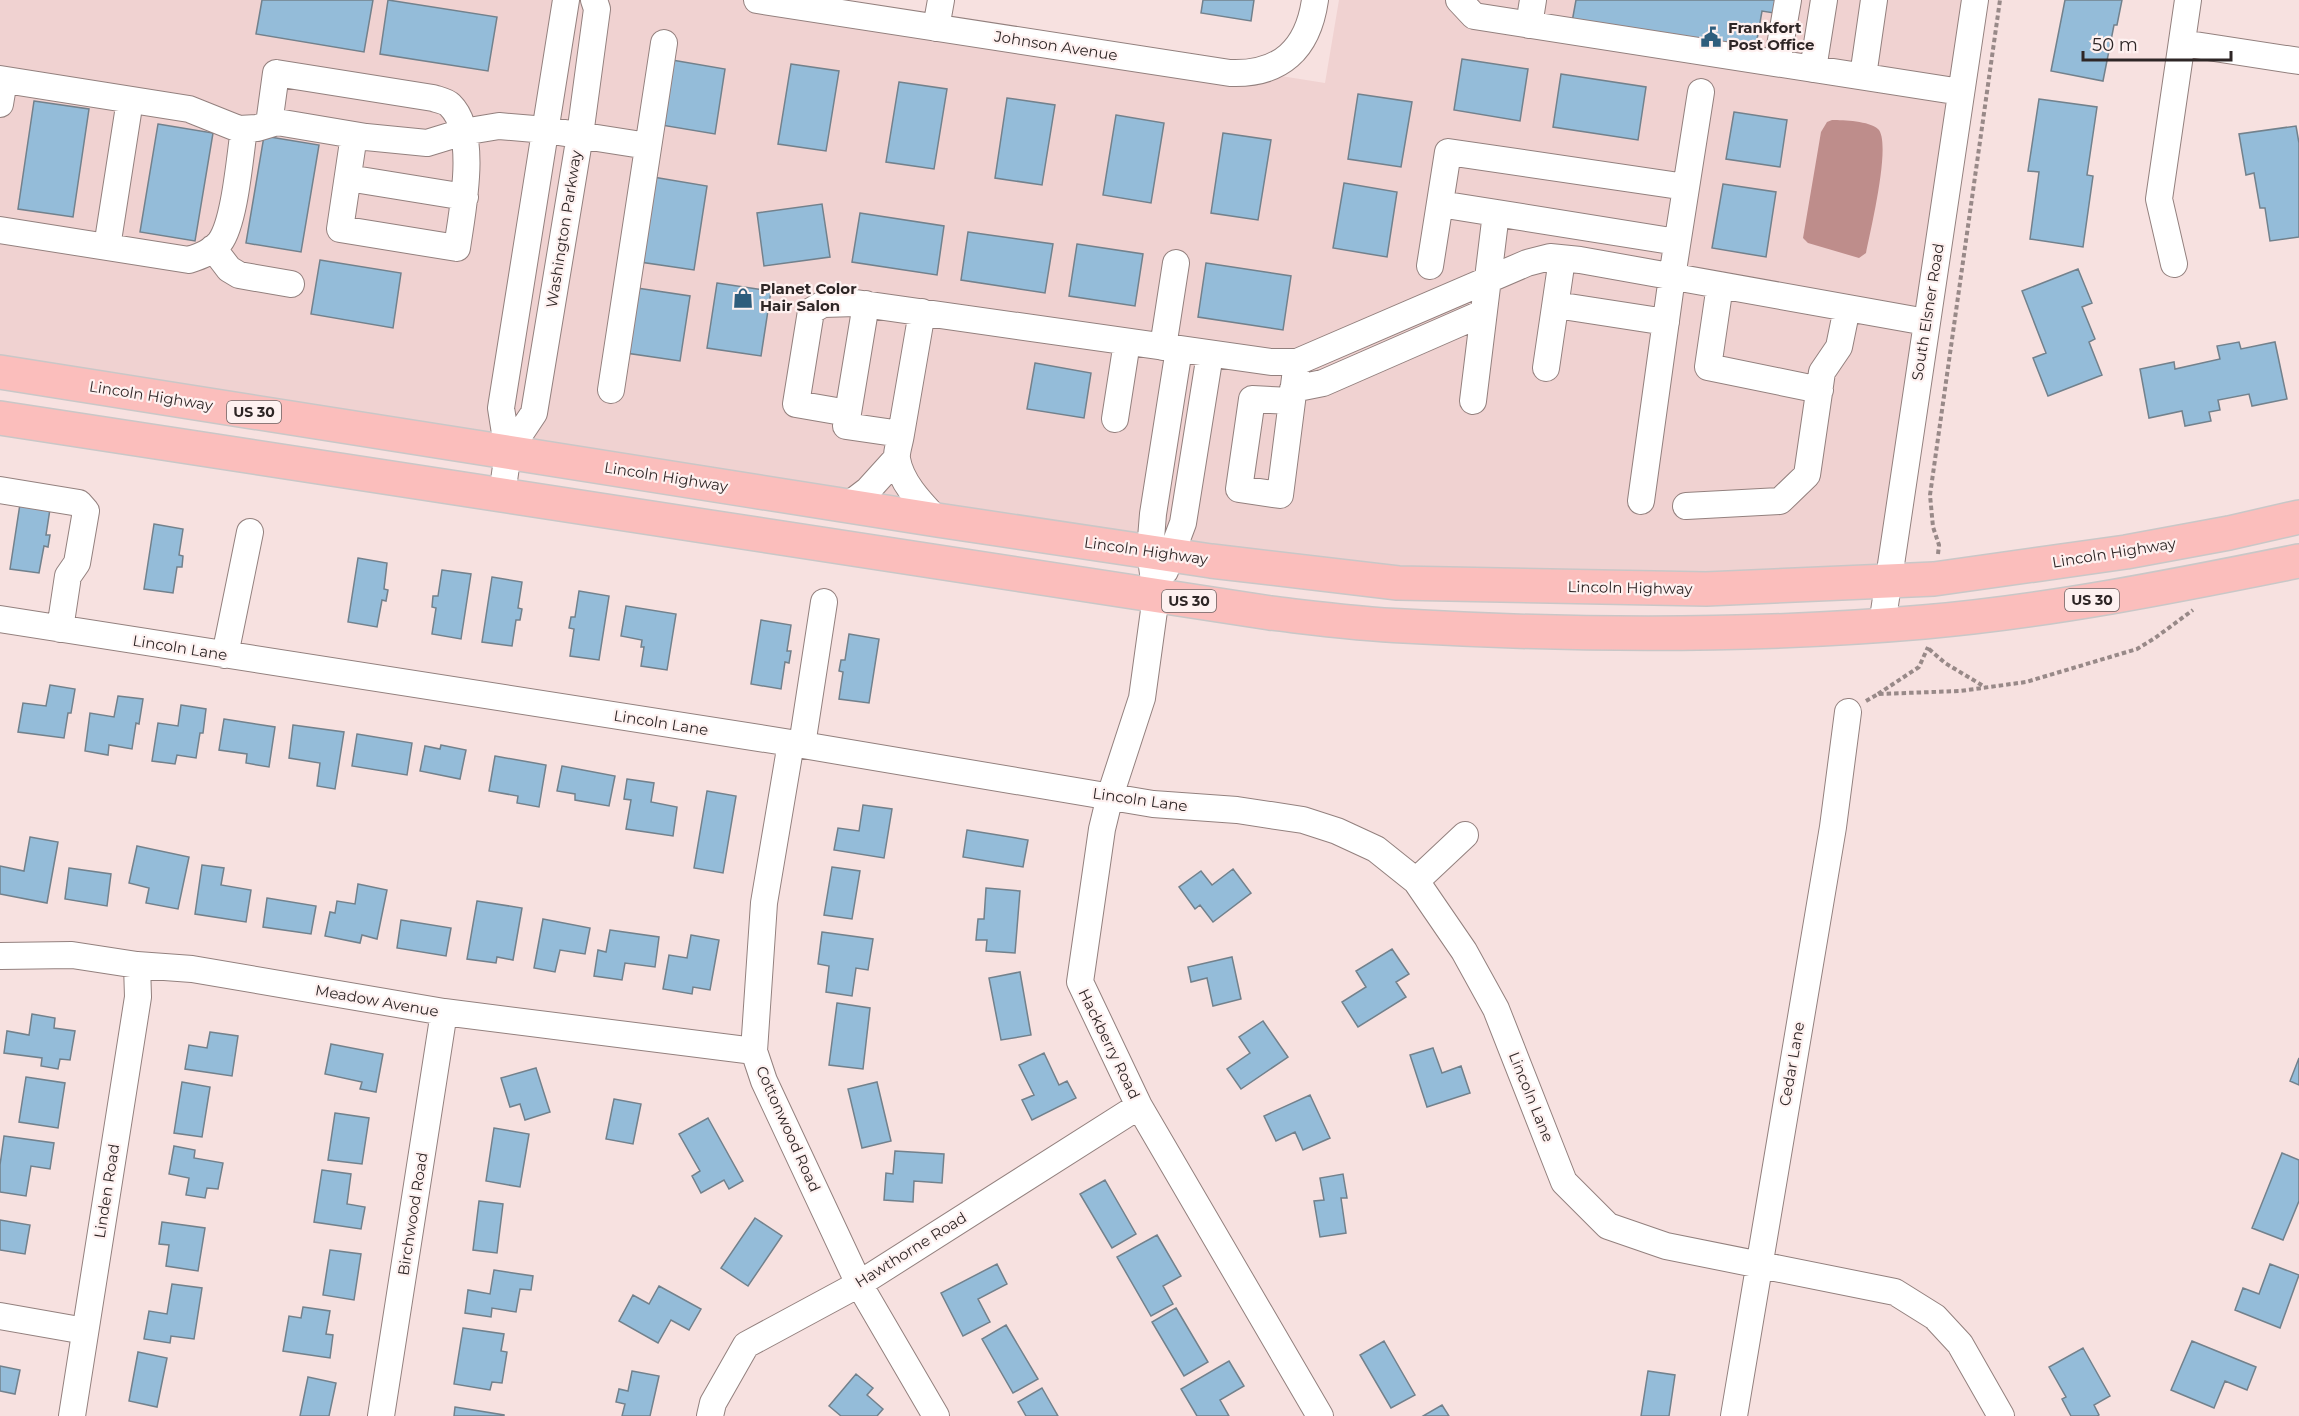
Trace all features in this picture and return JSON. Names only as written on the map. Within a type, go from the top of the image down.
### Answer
[{"type":"main road","name":"Lincoln Highway","points":[[0,372],[937,520],[1161,553],[1398,583],[1706,589],[1934,579],[2126,552],[2229,533],[2299,517]]},
{"type":"main road","name":"US 30","points":[[0,418],[1270,613],[1402,626],[1612,634],[1707,634],[1882,625],[2008,612],[2100,598],[2299,561]]},
{"type":"street","name":"Washington Parkway","points":[[502,495],[508,452],[501,408],[566,0]]},
{"type":"street","name":"Washington Parkway","points":[[508,452],[534,412],[580,135],[597,9],[594,0]]},
{"type":"street","name":"Johnson Avenue","points":[[757,0],[1230,73],[1248,73],[1272,67],[1296,50],[1311,22],[1315,0]]},
{"type":"street","points":[[936,28],[941,0]]},
{"type":"street","points":[[1778,63],[1788,0]]},
{"type":"street","points":[[1813,69],[1824,0]]},
{"type":"street","points":[[1863,76],[1874,0]]},
{"type":"street","name":"South Elsner Road","points":[[1882,625],[1976,0]]},
{"type":"street","points":[[2174,264],[2159,199],[2188,0]]},
{"type":"street","points":[[1470,5],[1531,12],[1778,63],[1961,92]]},
{"type":"street","points":[[611,390],[664,43]]},
{"type":"street","points":[[2182,43],[2299,61]]},
{"type":"street","points":[[269,124],[276,73],[434,98],[448,103],[456,111],[463,132],[467,169],[457,248],[340,229],[354,135]]},
{"type":"street","points":[[1,88],[130,100],[189,109],[239,129],[277,122],[354,135],[427,143],[463,132],[499,126],[546,130],[648,146]]},
{"type":"street","points":[[1641,501],[1677,242],[1701,92]]},
{"type":"street","points":[[107,247],[130,100]]},
{"type":"street","points":[[0,230],[189,260],[209,253],[221,241],[229,223],[244,129]]},
{"type":"street","points":[[1430,266],[1448,152],[1686,187]]},
{"type":"street","points":[[348,178],[465,197]]},
{"type":"street","points":[[1440,204],[1677,242]]},
{"type":"street","points":[[1473,401],[1496,213]]},
{"type":"street","points":[[213,248],[229,269],[239,275],[291,284]]},
{"type":"street","points":[[848,413],[796,405],[811,311],[823,304],[866,304],[1210,354],[1270,362],[1297,362],[1527,263],[1550,257],[1926,322]]},
{"type":"street","points":[[1546,368],[1562,259]]},
{"type":"street","points":[[1161,553],[1153,514],[1171,348],[1176,262]]},
{"type":"street","points":[[1720,285],[1708,367],[1820,390]]},
{"type":"street","points":[[866,304],[846,426],[899,446]]},
{"type":"street","points":[[1556,305],[1666,322]]},
{"type":"street","points":[[1686,506],[1780,501],[1807,475],[1822,372],[1839,347],[1846,308]]},
{"type":"street","points":[[922,312],[899,446],[913,496],[937,520]]},
{"type":"street","points":[[1297,362],[1293,395],[1483,313]]},
{"type":"street","points":[[1116,419],[1127,342]]},
{"type":"street","points":[[1161,553],[1183,523],[1210,354]]},
{"type":"street","points":[[847,506],[868,490],[899,446]]},
{"type":"street","points":[[0,490],[79,503],[86,511],[78,562],[68,576],[60,629]]},
{"type":"street","points":[[225,655],[250,532]]},
{"type":"street","name":"Hackberry Road","points":[[1161,553],[1142,698],[1110,796],[1102,829],[1080,982],[1139,1106],[1320,1416]]},
{"type":"street","name":"Cottonwood Road","points":[[824,602],[764,903],[754,1051],[764,1081],[859,1284],[936,1416]]},
{"type":"street","name":"Lincoln Lane","points":[[0,619],[797,744],[1153,804],[1237,810],[1304,820],[1337,831],[1376,849],[1416,881],[1464,951],[1496,1009],[1564,1182],[1608,1226],[1666,1246],[1895,1292],[1935,1317],[1960,1344],[2001,1416]]},
{"type":"street","name":"Cedar Lane","points":[[1734,1416],[1833,827],[1848,712]]},
{"type":"street","points":[[1416,881],[1466,835]]},
{"type":"street","name":"Meadow Avenue","points":[[0,956],[72,955],[137,965],[192,969],[444,1012],[754,1051]]},
{"type":"street","name":"Linden Road","points":[[72,1416],[138,997],[137,965]]},
{"type":"street","name":"Birchwood Road","points":[[381,1416],[444,1012]]},
{"type":"street","name":"Hawthorne Road","points":[[710,1416],[713,1403],[746,1345],[859,1284],[1139,1106]]},
{"type":"street","points":[[0,1316],[85,1331]]},
{"type":"path","points":[[1939,546],[1933,527],[1930,495],[2000,0]]},
{"type":"path","points":[[1878,694],[1960,691],[2026,682],[2137,649],[2196,607]]},
{"type":"path","points":[[1848,712],[1919,667],[1929,649],[1945,663],[1987,687]]},
{"type":"shaded area","points":[[0,0],[805,0],[1325,83],[1339,0],[1966,0],[1882,574],[1403,575],[0,364]]},
{"type":"shaded area","points":[[1832,120],[1869,124],[1878,129],[1882,137],[1883,151],[1875,208],[1866,253],[1859,258],[1808,243],[1803,238],[1821,132],[1827,122]]},
{"type":"building","points":[[262,0],[373,0],[364,52],[256,34]]},
{"type":"building","points":[[388,0],[497,17],[488,71],[380,54]]},
{"type":"building","points":[[1203,0],[1254,0],[1251,21],[1201,13]]},
{"type":"building","name":"Frankfort Post Office","points":[[1576,0],[1776,0],[1774,13],[1762,11],[1755,51],[1572,22]]},
{"type":"building","points":[[2065,0],[2122,0],[2117,25],[2114,25],[2103,81],[2051,71]]},
{"type":"building","points":[[1462,59],[1528,69],[1520,121],[1454,110]]},
{"type":"building","points":[[672,60],[725,69],[715,134],[661,125]]},
{"type":"building","points":[[791,64],[839,71],[826,151],[778,144]]},
{"type":"building","points":[[1561,74],[1646,87],[1638,140],[1553,127]]},
{"type":"building","points":[[899,82],[947,89],[934,169],[886,162]]},
{"type":"building","points":[[1358,94],[1412,102],[1401,167],[1348,159]]},
{"type":"building","points":[[1007,98],[1055,105],[1042,185],[995,178]]},
{"type":"building","points":[[2039,99],[2097,107],[2087,175],[2093,176],[2083,247],[2030,239],[2039,172],[2028,171]]},
{"type":"building","points":[[34,101],[89,109],[73,217],[18,209]]},
{"type":"building","points":[[1734,112],[1787,120],[1780,167],[1726,159]]},
{"type":"building","points":[[1116,115],[1164,123],[1151,203],[1103,195]]},
{"type":"building","points":[[158,124],[213,133],[195,241],[140,232]]},
{"type":"building","points":[[2296,126],[2299,143],[2299,237],[2270,241],[2265,208],[2260,208],[2254,173],[2246,175],[2239,134]]},
{"type":"building","points":[[1223,133],[1271,140],[1258,220],[1211,213]]},
{"type":"building","points":[[264,136],[319,145],[301,252],[246,243]]},
{"type":"building","points":[[653,177],[707,186],[694,270],[640,262]]},
{"type":"building","points":[[1344,183],[1397,192],[1387,257],[1333,248]]},
{"type":"building","points":[[1723,184],[1776,192],[1766,257],[1712,248]]},
{"type":"building","points":[[822,204],[830,257],[764,266],[757,213]]},
{"type":"building","points":[[860,213],[944,226],[937,275],[852,262]]},
{"type":"building","points":[[968,232],[1053,244],[1045,293],[961,280]]},
{"type":"building","points":[[1077,244],[1143,254],[1135,306],[1069,296]]},
{"type":"building","points":[[320,260],[401,273],[393,328],[311,314]]},
{"type":"building","points":[[1206,263],[1291,276],[1283,330],[1198,317]]},
{"type":"building","points":[[2078,269],[2092,303],[2082,307],[2095,339],[2089,342],[2102,375],[2048,396],[2033,358],[2046,353],[2022,291]]},
{"type":"building","points":[[717,283],[771,291],[761,356],[707,348]]},
{"type":"building","points":[[637,288],[690,296],[680,361],[626,353]]},
{"type":"building","points":[[2239,342],[2241,349],[2275,342],[2287,399],[2252,406],[2249,394],[2218,400],[2220,410],[2209,412],[2211,421],[2185,426],[2182,411],[2149,418],[2140,369],[2174,362],[2175,369],[2220,359],[2217,346]]},
{"type":"building","points":[[1035,363],[1091,373],[1084,418],[1027,409]]},
{"type":"building","points":[[20,504],[50,509],[46,535],[50,535],[48,547],[44,546],[39,573],[10,569]]},
{"type":"building","points":[[154,524],[183,529],[179,555],[183,556],[182,567],[177,567],[173,593],[144,589]]},
{"type":"building","points":[[358,558],[387,563],[384,589],[388,590],[386,601],[382,600],[377,627],[348,622]]},
{"type":"building","points":[[442,570],[471,574],[461,639],[432,634],[436,608],[432,607],[433,596],[438,596]]},
{"type":"building","points":[[492,577],[522,582],[518,608],[522,609],[520,620],[516,620],[512,646],[482,642]]},
{"type":"building","points":[[579,591],[609,596],[599,660],[570,656],[574,629],[569,628],[571,617],[575,617]]},
{"type":"building","points":[[626,606],[676,614],[667,670],[641,666],[644,647],[641,647],[642,640],[621,636]]},
{"type":"building","points":[[761,620],[791,625],[787,651],[791,651],[789,663],[785,662],[781,689],[751,684]]},
{"type":"building","points":[[849,634],[879,639],[869,703],[839,699],[843,672],[839,671],[841,660],[845,660]]},
{"type":"building","points":[[50,685],[75,689],[64,738],[18,732],[23,703],[46,706]]},
{"type":"building","points":[[118,696],[143,699],[132,749],[109,745],[108,755],[85,751],[90,713],[114,717]]},
{"type":"building","points":[[181,705],[206,709],[203,733],[200,733],[196,758],[177,755],[175,764],[152,761],[158,723],[178,726]]},
{"type":"building","points":[[224,719],[275,727],[269,767],[246,763],[247,754],[219,750]]},
{"type":"building","points":[[293,725],[344,732],[335,789],[317,786],[320,763],[289,758]]},
{"type":"building","points":[[357,734],[412,743],[407,775],[352,766]]},
{"type":"building","points":[[441,745],[466,750],[460,779],[420,771],[425,746],[440,749]]},
{"type":"building","points":[[495,756],[546,765],[539,807],[517,803],[518,796],[489,791]]},
{"type":"building","points":[[562,766],[615,776],[609,806],[575,800],[575,794],[557,791]]},
{"type":"building","points":[[627,779],[654,783],[651,802],[677,807],[673,836],[626,829],[631,800],[624,799]]},
{"type":"building","points":[[707,791],[736,796],[723,873],[694,868]]},
{"type":"building","points":[[863,805],[892,809],[884,858],[834,850],[838,828],[859,831]]},
{"type":"building","points":[[967,830],[1028,840],[1023,867],[963,857]]},
{"type":"building","points":[[30,837],[58,842],[47,903],[0,894],[0,866],[24,871]]},
{"type":"building","points":[[137,846],[189,857],[178,909],[146,903],[149,888],[129,883]]},
{"type":"building","points":[[202,865],[224,868],[221,885],[251,890],[246,922],[195,914]]},
{"type":"building","points":[[832,867],[860,871],[852,919],[824,915]]},
{"type":"building","points":[[69,868],[111,874],[107,906],[65,899]]},
{"type":"building","points":[[1233,869],[1251,893],[1213,922],[1200,905],[1195,909],[1179,887],[1201,871],[1212,885]]},
{"type":"building","points":[[358,884],[387,890],[377,939],[362,935],[360,943],[325,936],[330,912],[335,913],[337,901],[355,904]]},
{"type":"building","points":[[986,888],[1020,891],[1015,953],[986,951],[987,940],[976,940],[978,919],[984,919]]},
{"type":"building","points":[[267,898],[316,906],[311,934],[263,927]]},
{"type":"building","points":[[477,901],[522,908],[513,960],[497,957],[496,963],[467,959]]},
{"type":"building","points":[[543,919],[590,928],[585,954],[560,950],[555,972],[534,968]]},
{"type":"building","points":[[401,920],[451,928],[446,956],[397,948]]},
{"type":"building","points":[[610,930],[659,937],[655,967],[625,963],[622,980],[594,976],[598,950],[606,952]]},
{"type":"building","points":[[822,932],[873,939],[868,970],[856,968],[852,996],[826,992],[829,966],[818,964]]},
{"type":"building","points":[[691,935],[719,940],[710,990],[693,987],[692,994],[663,989],[669,955],[687,958]]},
{"type":"building","points":[[1392,949],[1409,974],[1396,982],[1406,997],[1358,1027],[1342,1002],[1366,987],[1356,971]]},
{"type":"building","points":[[1232,957],[1241,999],[1213,1006],[1207,978],[1191,982],[1188,967]]},
{"type":"building","points":[[1020,972],[1031,1035],[1001,1040],[989,978]]},
{"type":"building","points":[[837,1003],[870,1008],[863,1069],[829,1065]]},
{"type":"building","points":[[32,1014],[55,1018],[54,1028],[75,1031],[70,1060],[60,1059],[58,1069],[41,1066],[42,1058],[4,1053],[7,1031],[29,1035]]},
{"type":"building","points":[[1263,1021],[1288,1057],[1241,1089],[1227,1069],[1250,1053],[1239,1037]]},
{"type":"building","points":[[210,1032],[238,1036],[232,1076],[185,1069],[189,1045],[207,1048]]},
{"type":"building","points":[[331,1044],[383,1054],[376,1092],[360,1089],[362,1082],[325,1074]]},
{"type":"building","points":[[1433,1048],[1442,1073],[1461,1066],[1470,1093],[1427,1107],[1410,1055]]},
{"type":"building","points":[[1044,1053],[1059,1085],[1067,1081],[1076,1098],[1032,1120],[1022,1100],[1034,1095],[1019,1065]]},
{"type":"building","points":[[2299,1058],[2299,1085],[2290,1081]]},
{"type":"building","points":[[536,1068],[550,1112],[525,1120],[520,1104],[510,1107],[501,1078]]},
{"type":"building","points":[[26,1077],[65,1083],[58,1128],[19,1122]]},
{"type":"building","points":[[182,1082],[210,1087],[202,1137],[174,1133]]},
{"type":"building","points":[[877,1082],[891,1141],[862,1148],[848,1089]]},
{"type":"building","points":[[1310,1095],[1330,1138],[1303,1150],[1295,1132],[1276,1141],[1264,1116]]},
{"type":"building","points":[[614,1099],[641,1104],[633,1144],[606,1139]]},
{"type":"building","points":[[335,1113],[369,1118],[362,1164],[328,1160]]},
{"type":"building","points":[[708,1118],[743,1181],[729,1189],[724,1180],[701,1193],[692,1176],[700,1171],[679,1134]]},
{"type":"building","points":[[494,1128],[529,1134],[520,1187],[486,1181]]},
{"type":"building","points":[[4,1136],[54,1143],[50,1169],[31,1166],[26,1196],[0,1192],[0,1165]]},
{"type":"building","points":[[174,1146],[195,1150],[194,1158],[223,1163],[218,1189],[207,1188],[205,1198],[186,1195],[189,1178],[169,1174]]},
{"type":"building","points":[[895,1151],[944,1154],[942,1183],[914,1181],[913,1202],[884,1200],[886,1173],[893,1174]]},
{"type":"building","points":[[2282,1153],[2299,1160],[2299,1201],[2283,1240],[2252,1228]]},
{"type":"building","points":[[322,1170],[351,1174],[347,1204],[365,1207],[361,1229],[314,1222]]},
{"type":"building","points":[[1343,1174],[1347,1198],[1341,1198],[1346,1233],[1320,1237],[1314,1201],[1324,1200],[1320,1178]]},
{"type":"building","points":[[1105,1180],[1136,1234],[1112,1248],[1080,1194]]},
{"type":"building","points":[[479,1201],[503,1204],[497,1253],[473,1250]]},
{"type":"building","points":[[755,1218],[782,1236],[748,1286],[721,1268]]},
{"type":"building","points":[[0,1220],[30,1225],[25,1254],[0,1250]]},
{"type":"building","points":[[162,1222],[205,1228],[198,1271],[166,1266],[169,1245],[159,1244]]},
{"type":"building","points":[[1157,1235],[1181,1276],[1163,1286],[1173,1304],[1151,1316],[1117,1257]]},
{"type":"building","points":[[330,1250],[361,1254],[354,1300],[323,1295]]},
{"type":"building","points":[[997,1264],[1007,1284],[978,1299],[990,1322],[963,1336],[941,1293]]},
{"type":"building","points":[[2270,1264],[2299,1275],[2280,1328],[2235,1310],[2243,1288],[2259,1294]]},
{"type":"building","points":[[494,1270],[533,1276],[531,1290],[520,1289],[516,1312],[492,1308],[491,1317],[465,1313],[468,1290],[490,1294]]},
{"type":"building","points":[[172,1284],[202,1288],[194,1339],[171,1336],[170,1343],[144,1339],[149,1311],[167,1314]]},
{"type":"building","points":[[659,1286],[701,1309],[689,1330],[671,1320],[658,1343],[619,1321],[633,1295],[649,1304]]},
{"type":"building","points":[[303,1307],[330,1311],[326,1334],[333,1335],[330,1358],[283,1351],[289,1316],[301,1318]]},
{"type":"building","points":[[1176,1308],[1208,1362],[1184,1376],[1152,1322]]},
{"type":"building","points":[[1006,1325],[1038,1379],[1013,1393],[982,1339]]},
{"type":"building","points":[[463,1328],[504,1334],[501,1351],[507,1352],[502,1383],[492,1382],[490,1390],[454,1384]]},
{"type":"building","points":[[1384,1341],[1415,1395],[1391,1408],[1360,1355]]},
{"type":"building","points":[[2192,1341],[2256,1367],[2247,1390],[2225,1381],[2214,1408],[2171,1390]]},
{"type":"building","points":[[2083,1348],[2110,1396],[2094,1405],[2099,1415],[2097,1416],[2071,1416],[2062,1399],[2066,1397],[2049,1367]]},
{"type":"building","points":[[138,1352],[167,1358],[157,1407],[129,1401]]},
{"type":"building","points":[[1229,1361],[1244,1386],[1220,1400],[1229,1416],[1197,1416],[1181,1389]]},
{"type":"building","points":[[0,1366],[20,1370],[15,1394],[0,1391]]},
{"type":"building","points":[[632,1371],[659,1376],[650,1416],[622,1416],[625,1404],[616,1402],[619,1389],[628,1391]]},
{"type":"building","points":[[1648,1371],[1675,1375],[1669,1416],[1641,1416]]},
{"type":"building","points":[[856,1374],[873,1388],[867,1395],[883,1409],[877,1416],[841,1416],[829,1406]]},
{"type":"building","points":[[308,1377],[336,1383],[329,1416],[300,1416]]},
{"type":"building","points":[[1042,1388],[1058,1416],[1026,1416],[1018,1402]]},
{"type":"building","points":[[1442,1405],[1449,1416],[1423,1416]]},
{"type":"building","points":[[455,1407],[504,1415],[504,1416],[454,1416]]},
{"type":"place","name":"Frankfort Post Office","points":[[1711,37]]},
{"type":"place","name":"Planet Color Hair Salon","points":[[743,298]]}]
